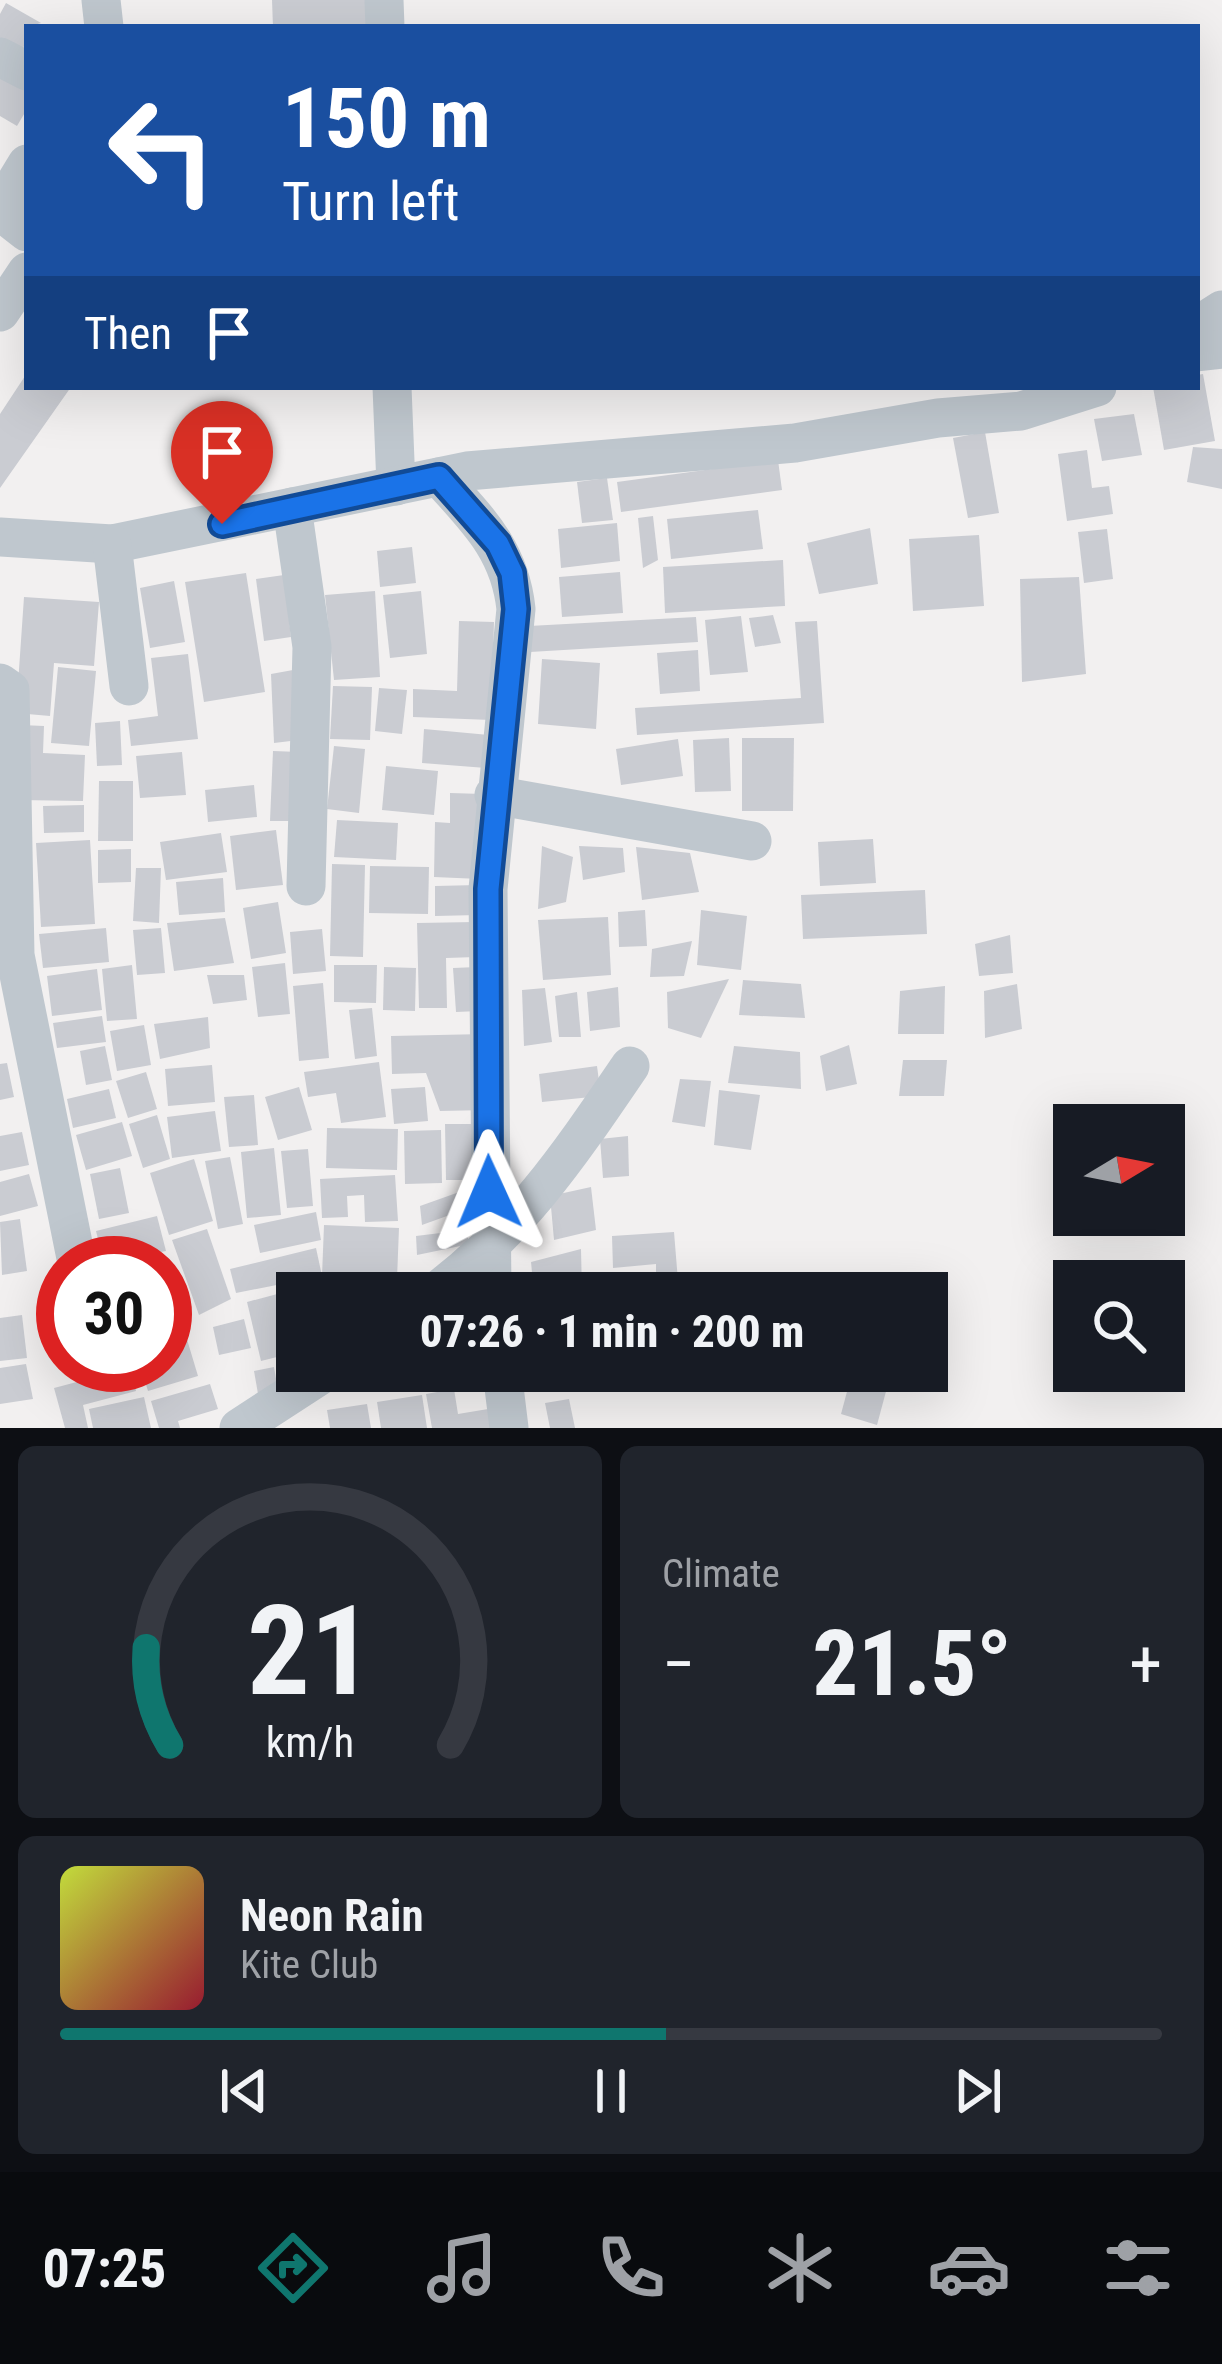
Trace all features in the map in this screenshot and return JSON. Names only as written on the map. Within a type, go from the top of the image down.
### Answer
[{"type":"street","points":[[12,183],[5,215],[24,230]]},
{"type":"street","points":[[0,311],[24,276]]},
{"type":"street","points":[[392,390],[396,486]]},
{"type":"street","points":[[0,537],[112,544],[439,477],[795,443],[938,418],[1021,411],[1088,390]]},
{"type":"street","points":[[439,477],[498,544],[512,573],[514,637],[494,795],[488,889],[491,1272]]},
{"type":"street","points":[[292,507],[312,647],[306,886]]},
{"type":"street","points":[[112,544],[129,686]]},
{"type":"street","points":[[0,683],[10,690],[15,955],[71,1236]]},
{"type":"street","points":[[494,795],[752,841]]},
{"type":"street","points":[[463,1272],[490,1252],[558,1173],[629,1066]]},
{"type":"street","points":[[239,1428],[295,1392]]},
{"type":"street","points":[[505,1392],[509,1428]]},
{"type":"building","points":[[272,0],[372,0],[373,24],[273,24]]},
{"type":"building","points":[[6,3],[41,23],[24,24],[22,58],[0,45],[0,14]]},
{"type":"building","points":[[0,72],[24,77],[24,114],[17,126],[0,116]]},
{"type":"building","points":[[1200,374],[1215,441],[1164,450],[1154,390],[1200,390]]},
{"type":"building","points":[[24,378],[24,390],[69,390],[0,488],[0,414]]},
{"type":"building","points":[[1134,414],[1142,455],[1102,461],[1094,419]]},
{"type":"building","points":[[985,432],[999,513],[968,518],[953,438]]},
{"type":"building","points":[[1193,447],[1222,449],[1222,489],[1187,482]]},
{"type":"building","points":[[1087,450],[1092,488],[1109,486],[1113,514],[1067,521],[1058,454]]},
{"type":"building","points":[[778,460],[782,490],[621,512],[617,482]]},
{"type":"building","points":[[607,478],[613,520],[582,523],[577,482]]},
{"type":"building","points":[[758,510],[763,549],[671,559],[667,519]]},
{"type":"building","points":[[653,516],[658,560],[643,568],[638,518]]},
{"type":"building","points":[[617,523],[620,561],[561,568],[558,529]]},
{"type":"building","points":[[870,528],[878,584],[819,594],[807,543]]},
{"type":"building","points":[[1107,529],[1113,579],[1084,583],[1078,532]]},
{"type":"building","points":[[979,535],[984,606],[913,611],[909,539]]},
{"type":"building","points":[[412,547],[416,583],[380,587],[377,551]]},
{"type":"building","points":[[783,560],[785,606],[665,613],[663,567]]},
{"type":"building","points":[[620,572],[623,613],[562,617],[559,577]]},
{"type":"building","points":[[246,573],[265,692],[204,702],[185,582]]},
{"type":"building","points":[[284,575],[291,637],[264,641],[256,579]]},
{"type":"building","points":[[1079,577],[1086,674],[1022,682],[1020,579]]},
{"type":"building","points":[[174,581],[185,642],[150,648],[140,588]]},
{"type":"building","points":[[375,591],[380,677],[334,680],[325,595]]},
{"type":"building","points":[[421,591],[427,654],[390,658],[383,595]]},
{"type":"building","points":[[24,597],[99,602],[94,666],[54,663],[50,716],[16,713]]},
{"type":"building","points":[[773,615],[781,643],[755,647],[749,618]]},
{"type":"building","points":[[741,616],[748,672],[710,675],[705,620]]},
{"type":"building","points":[[696,617],[698,642],[530,652],[529,626]]},
{"type":"building","points":[[459,621],[494,622],[491,720],[413,717],[413,689],[457,691]]},
{"type":"building","points":[[817,621],[824,723],[637,735],[635,708],[801,698],[795,622]]},
{"type":"building","points":[[698,650],[700,691],[660,694],[657,653]]},
{"type":"building","points":[[188,654],[198,739],[131,746],[128,720],[158,716],[151,658]]},
{"type":"building","points":[[542,659],[600,663],[596,729],[538,724]]},
{"type":"building","points":[[58,667],[96,671],[89,746],[51,743]]},
{"type":"building","points":[[293,670],[299,740],[274,743],[271,674]]},
{"type":"building","points":[[333,686],[372,687],[370,740],[330,739]]},
{"type":"building","points":[[379,688],[407,690],[402,734],[375,731]]},
{"type":"building","points":[[120,721],[122,765],[97,766],[95,723]]},
{"type":"building","points":[[21,725],[44,726],[43,753],[85,755],[83,801],[19,800]]},
{"type":"building","points":[[424,729],[489,735],[486,768],[422,763]]},
{"type":"building","points":[[729,738],[731,791],[695,792],[693,740]]},
{"type":"building","points":[[742,738],[794,738],[793,811],[742,811]]},
{"type":"building","points":[[678,739],[683,776],[621,785],[616,749]]},
{"type":"building","points":[[334,746],[365,749],[359,813],[327,809]]},
{"type":"building","points":[[273,751],[299,752],[296,821],[270,821]]},
{"type":"building","points":[[182,752],[186,795],[140,798],[136,756]]},
{"type":"building","points":[[386,766],[438,771],[434,815],[382,810]]},
{"type":"building","points":[[99,781],[133,781],[133,841],[98,841]]},
{"type":"building","points":[[254,785],[257,817],[208,822],[205,790]]},
{"type":"building","points":[[450,793],[483,794],[480,879],[434,877],[435,822],[450,823]]},
{"type":"building","points":[[84,805],[84,832],[44,833],[43,806]]},
{"type":"building","points":[[337,820],[398,823],[396,860],[334,857]]},
{"type":"building","points":[[276,830],[283,885],[236,890],[230,836]]},
{"type":"building","points":[[221,833],[227,872],[166,880],[160,842]]},
{"type":"building","points":[[873,839],[876,883],[820,886],[818,842]]},
{"type":"building","points":[[90,840],[95,924],[41,927],[36,843]]},
{"type":"building","points":[[542,846],[573,857],[566,902],[538,909]]},
{"type":"building","points":[[579,846],[623,848],[625,872],[583,880]]},
{"type":"building","points":[[636,847],[690,853],[699,892],[642,900]]},
{"type":"building","points":[[131,849],[131,882],[98,883],[98,850]]},
{"type":"building","points":[[332,864],[365,865],[363,957],[330,956]]},
{"type":"building","points":[[370,866],[429,867],[428,914],[369,913]]},
{"type":"building","points":[[136,868],[161,868],[159,923],[133,921]]},
{"type":"building","points":[[223,878],[225,912],[179,915],[176,882]]},
{"type":"building","points":[[478,885],[478,915],[435,916],[435,886]]},
{"type":"building","points":[[925,890],[927,934],[803,939],[801,895]]},
{"type":"building","points":[[278,902],[286,953],[251,959],[243,908]]},
{"type":"building","points":[[645,910],[647,946],[619,947],[618,912]]},
{"type":"building","points":[[701,910],[747,916],[741,970],[697,965]]},
{"type":"building","points":[[608,917],[611,975],[543,980],[538,920]]},
{"type":"building","points":[[225,918],[234,963],[174,971],[167,923]]},
{"type":"building","points":[[475,922],[476,957],[446,958],[447,1008],[419,1008],[417,923]]},
{"type":"building","points":[[106,928],[109,962],[43,968],[39,934]]},
{"type":"building","points":[[161,928],[165,973],[137,975],[133,930]]},
{"type":"building","points":[[322,929],[326,971],[293,974],[290,932]]},
{"type":"building","points":[[1010,935],[1013,973],[979,976],[975,944]]},
{"type":"building","points":[[692,941],[684,976],[650,977],[652,949]]},
{"type":"building","points":[[285,963],[290,1014],[258,1017],[252,967]]},
{"type":"building","points":[[132,965],[137,1019],[107,1021],[102,969]]},
{"type":"building","points":[[334,965],[377,965],[376,1003],[334,1002]]},
{"type":"building","points":[[384,967],[416,968],[415,1011],[383,1010]]},
{"type":"building","points":[[477,967],[479,1011],[456,1012],[453,968]]},
{"type":"building","points":[[97,969],[102,1010],[52,1016],[47,976]]},
{"type":"building","points":[[207,975],[244,975],[247,1000],[213,1004]]},
{"type":"building","points":[[729,979],[701,1038],[668,1028],[667,992]]},
{"type":"building","points":[[743,980],[801,984],[805,1018],[739,1015]]},
{"type":"building","points":[[323,983],[329,1058],[299,1061],[293,986]]},
{"type":"building","points":[[1017,984],[1022,1029],[985,1038],[984,991]]},
{"type":"building","points":[[945,986],[944,1034],[898,1034],[900,991]]},
{"type":"building","points":[[618,987],[620,1027],[590,1031],[587,992]]},
{"type":"building","points":[[545,988],[552,1042],[524,1046],[522,990]]},
{"type":"building","points":[[577,992],[581,1037],[559,1037],[555,996]]},
{"type":"building","points":[[372,1008],[377,1056],[355,1059],[349,1010]]},
{"type":"building","points":[[102,1016],[106,1042],[57,1048],[53,1023]]},
{"type":"building","points":[[208,1017],[210,1048],[160,1059],[154,1024]]},
{"type":"building","points":[[144,1025],[151,1065],[117,1071],[110,1031]]},
{"type":"building","points":[[485,1034],[487,1110],[440,1111],[426,1073],[392,1074],[391,1036]]},
{"type":"building","points":[[849,1045],[857,1084],[826,1091],[820,1056]]},
{"type":"building","points":[[105,1046],[112,1080],[86,1085],[80,1051]]},
{"type":"building","points":[[734,1046],[800,1052],[801,1089],[728,1083]]},
{"type":"building","points":[[903,1060],[947,1060],[944,1096],[899,1096]]},
{"type":"building","points":[[379,1062],[386,1117],[341,1123],[336,1093],[308,1097],[304,1072]]},
{"type":"building","points":[[7,1063],[14,1097],[0,1100],[0,1064]]},
{"type":"building","points":[[212,1065],[215,1102],[168,1106],[165,1069]]},
{"type":"building","points":[[597,1066],[601,1096],[542,1102],[539,1074]]},
{"type":"building","points":[[146,1072],[157,1109],[128,1118],[116,1081]]},
{"type":"building","points":[[680,1079],[711,1081],[705,1127],[672,1122]]},
{"type":"building","points":[[299,1087],[312,1130],[278,1140],[265,1097]]},
{"type":"building","points":[[425,1087],[428,1121],[394,1124],[391,1089]]},
{"type":"building","points":[[109,1089],[116,1118],[73,1128],[67,1099]]},
{"type":"building","points":[[719,1090],[760,1095],[751,1150],[714,1145]]},
{"type":"building","points":[[254,1095],[258,1145],[229,1147],[224,1097]]},
{"type":"building","points":[[215,1111],[221,1151],[172,1158],[167,1117]]},
{"type":"building","points":[[157,1115],[170,1159],[143,1168],[129,1124]]},
{"type":"building","points":[[122,1122],[132,1156],[86,1170],[76,1135]]},
{"type":"building","points":[[445,1124],[476,1124],[477,1180],[446,1180]]},
{"type":"building","points":[[327,1128],[398,1129],[397,1170],[326,1168]]},
{"type":"building","points":[[441,1130],[442,1183],[405,1184],[404,1131]]},
{"type":"building","points":[[22,1132],[29,1165],[0,1171],[0,1136]]},
{"type":"building","points":[[628,1136],[629,1176],[603,1178],[600,1139]]},
{"type":"building","points":[[274,1148],[281,1215],[247,1218],[241,1152]]},
{"type":"building","points":[[308,1149],[313,1206],[287,1208],[281,1151]]},
{"type":"building","points":[[230,1157],[243,1224],[218,1229],[205,1161]]},
{"type":"building","points":[[194,1159],[213,1221],[169,1235],[150,1173]]},
{"type":"building","points":[[120,1168],[129,1213],[99,1219],[90,1174]]},
{"type":"building","points":[[29,1174],[38,1206],[0,1216],[0,1182]]},
{"type":"building","points":[[395,1175],[398,1221],[365,1222],[364,1195],[347,1196],[348,1217],[322,1218],[320,1179]]},
{"type":"building","points":[[591,1187],[596,1230],[554,1240],[550,1196]]},
{"type":"building","points":[[465,1190],[469,1208],[422,1225],[420,1206]]},
{"type":"building","points":[[316,1212],[321,1240],[260,1253],[254,1225]]},
{"type":"building","points":[[157,1216],[162,1236],[97,1236],[96,1231]]},
{"type":"building","points":[[20,1219],[27,1271],[2,1275],[0,1222]]},
{"type":"building","points":[[324,1225],[399,1228],[397,1272],[322,1272]]},
{"type":"building","points":[[207,1229],[231,1299],[199,1315],[192,1296],[192,1236],[185,1236]]},
{"type":"building","points":[[465,1230],[470,1244],[417,1255],[416,1236]]},
{"type":"building","points":[[674,1232],[677,1272],[656,1272],[656,1264],[613,1268],[612,1236]]},
{"type":"building","points":[[316,1248],[321,1272],[276,1272],[276,1285],[236,1293],[230,1269]]},
{"type":"building","points":[[581,1249],[582,1272],[532,1272],[531,1262]]},
{"type":"building","points":[[276,1294],[276,1357],[261,1361],[247,1302]]},
{"type":"building","points":[[22,1315],[27,1358],[0,1361],[0,1318]]},
{"type":"building","points":[[244,1319],[251,1348],[219,1355],[213,1327]]},
{"type":"building","points":[[26,1364],[33,1399],[0,1404],[0,1368]]},
{"type":"building","points":[[274,1367],[280,1402],[260,1405],[254,1371]]},
{"type":"building","points":[[210,1384],[218,1409],[178,1421],[180,1428],[159,1428],[151,1401]]},
{"type":"building","points":[[55,1392],[132,1392],[83,1405],[88,1428],[65,1428]]},
{"type":"building","points":[[454,1392],[458,1414],[500,1407],[504,1428],[432,1428],[426,1394]]},
{"type":"building","points":[[847,1392],[886,1392],[877,1425],[841,1414]]},
{"type":"building","points":[[422,1395],[427,1428],[381,1428],[377,1402]]},
{"type":"building","points":[[144,1397],[151,1428],[93,1428],[89,1409]]},
{"type":"building","points":[[569,1399],[575,1428],[550,1428],[545,1403]]},
{"type":"building","points":[[367,1404],[371,1428],[330,1428],[327,1410]]},
{"type":"route","points":[[222,524],[439,477],[498,544],[512,573],[514,637],[494,795],[488,889],[489,1192]]}]
